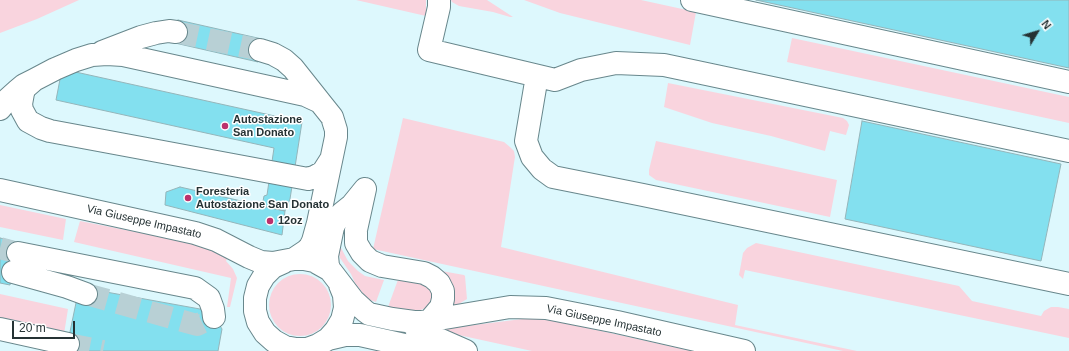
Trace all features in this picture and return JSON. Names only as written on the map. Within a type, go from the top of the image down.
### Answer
[{"type":"street","points":[[439,0],[439,7],[429,50],[537,76],[555,80],[580,70],[616,63],[664,66],[1069,151]]},
{"type":"street","points":[[692,0],[1069,82]]},
{"type":"street","points":[[92,56],[141,37],[169,31],[176,32]]},
{"type":"street","points":[[260,50],[273,54],[284,60],[293,68],[329,111],[336,130],[336,137],[318,224],[313,241],[306,251],[273,267],[264,276],[258,286],[255,298],[255,311],[258,322],[265,333],[274,341],[279,349],[307,348],[321,345],[345,335],[360,335],[431,351]]},
{"type":"street","points":[[0,109],[8,99],[24,85],[55,68],[76,60],[107,54],[123,55],[306,95],[320,102]]},
{"type":"street","points":[[537,76],[526,141],[532,157],[542,169],[553,177],[1069,282]]},
{"type":"street","points":[[34,80],[25,88],[22,98],[22,110],[28,121],[50,131],[308,179],[323,172],[330,161]]},
{"type":"street","points":[[321,345],[336,330],[342,320],[345,308],[344,296],[328,266],[328,256],[333,227],[342,213],[352,205],[365,189],[356,230],[356,243],[362,253],[370,261],[382,266],[424,273],[439,283],[443,291],[443,299],[441,306],[430,320]]},
{"type":"street","name":"Via Giuseppe Impastato","points":[[0,190],[195,233],[216,240],[261,262],[304,259],[314,261],[335,277],[352,300],[364,311],[369,314],[392,319],[414,322],[510,307],[546,308],[618,322],[744,351]]},
{"type":"street","points":[[71,264],[77,290],[15,262],[71,264],[195,288],[209,298],[214,317]]},
{"type":"street","name":"Via Giuseppe Impastato","points":[[392,319],[466,351]]},
{"type":"street","points":[[0,328],[68,344]]},
{"type":"shaded area","points":[[0,0],[79,0],[37,19],[0,33]]},
{"type":"shaded area","points":[[356,0],[426,0],[426,16]]},
{"type":"shaded area","points":[[451,0],[487,0],[513,17],[459,6]]},
{"type":"shaded area","points":[[524,0],[641,0],[696,12],[690,45],[560,13]]},
{"type":"shaded area","points":[[792,38],[1069,97],[1069,123],[787,62]]},
{"type":"shaded area","points":[[668,83],[843,118],[849,125],[846,135],[830,131],[825,151],[771,136],[712,123],[664,107]]},
{"type":"shaded area","points":[[403,118],[504,142],[514,151],[515,157],[501,247],[738,305],[735,325],[857,351],[843,351],[373,249]]},
{"type":"shaded area","points":[[656,141],[837,180],[830,217],[656,180],[649,175],[649,170]]},
{"type":"shaded area","points":[[0,205],[66,219],[63,240],[0,227]]},
{"type":"shaded area","points":[[80,221],[203,245],[228,257],[226,261],[233,269],[237,278],[230,307],[227,307],[231,278],[74,242]]},
{"type":"shaded area","points":[[756,243],[959,286],[972,301],[1041,316],[1044,311],[1051,307],[1069,309],[1069,338],[745,270],[743,279],[739,275],[743,253],[747,248]]},
{"type":"shaded area","points":[[340,246],[348,261],[358,271],[365,276],[384,280],[376,302],[365,296],[355,283],[351,274],[340,258],[338,247]]},
{"type":"shaded area","points":[[436,270],[465,276],[467,299],[446,312]]},
{"type":"shaded area","points":[[300,274],[312,277],[322,283],[328,293],[331,305],[328,317],[322,327],[312,333],[300,336],[288,333],[278,327],[272,317],[269,305],[272,293],[278,283],[288,277]]},
{"type":"shaded area","points":[[399,277],[423,283],[431,290],[431,299],[426,308],[415,312],[388,307]]},
{"type":"shaded area","points":[[0,294],[68,309],[64,334],[0,321]]},
{"type":"shaded area","points":[[538,317],[692,351],[532,351],[454,334],[442,329]]},
{"type":"building","points":[[756,0],[1069,0],[1069,68]]},
{"type":"building","points":[[178,20],[262,39],[258,62],[175,43]]},
{"type":"building","points":[[62,69],[302,122],[290,199],[285,211],[262,206],[264,196],[267,195],[274,148],[56,100]]},
{"type":"building","points":[[862,121],[1061,164],[1041,261],[845,219]]},
{"type":"building","points":[[180,187],[285,211],[282,235],[165,205],[166,192]]},
{"type":"building","points":[[0,238],[20,243],[10,285],[0,283]]},
{"type":"building","points":[[95,290],[211,311],[222,329],[218,351],[66,351],[77,298]]},
{"type":"tunnel","points":[[176,32],[260,50]]},
{"type":"tunnel","points":[[0,248],[18,253]]},
{"type":"tunnel","points":[[86,294],[197,325],[214,317]]},
{"type":"tunnel","points":[[68,344],[103,351]]},
{"type":"place","name":"Autostazione San Donato","points":[[225,126]]},
{"type":"place","name":"Foresteria Autostazione San Donato","points":[[188,198]]},
{"type":"place","name":"12oz","points":[[270,221]]}]
